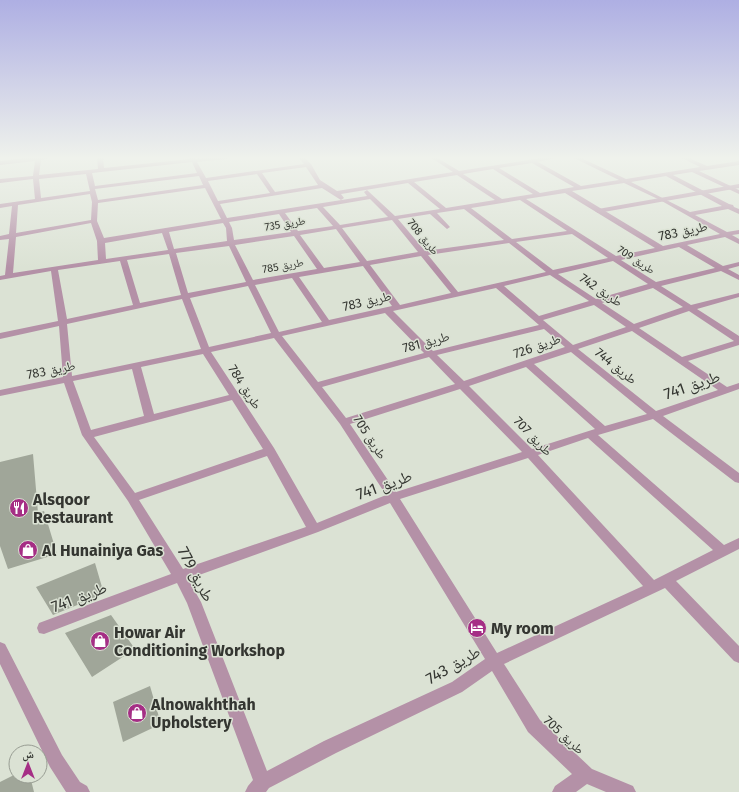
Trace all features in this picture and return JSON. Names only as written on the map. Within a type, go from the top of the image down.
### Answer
[{"type":"street","points":[[37,194],[38,200]]},
{"type":"street","points":[[0,206],[71,194]]},
{"type":"street","points":[[93,194],[95,202],[94,221],[101,241],[102,261]]},
{"type":"street","points":[[95,202],[134,194]]},
{"type":"street","name":"طريق 705","points":[[211,194],[230,228],[231,243],[276,335],[344,422],[393,498],[493,662],[534,726],[586,775]]},
{"type":"street","points":[[216,203],[274,194]]},
{"type":"street","points":[[338,194],[344,201]]},
{"type":"street","name":"طريق 708","points":[[368,194],[393,218],[456,294]]},
{"type":"street","points":[[425,194],[445,210]]},
{"type":"street","points":[[490,194],[501,201]]},
{"type":"street","name":"طريق 735","points":[[0,278],[54,268],[338,227],[546,194]]},
{"type":"street","points":[[572,194],[662,249]]},
{"type":"street","points":[[652,194],[739,242]]},
{"type":"street","points":[[598,211],[690,194]]},
{"type":"street","points":[[705,194],[739,212]]},
{"type":"street","points":[[101,241],[371,197]]},
{"type":"street","name":"طريق 709","points":[[521,198],[739,341]]},
{"type":"street","points":[[10,276],[15,204]]},
{"type":"street","name":"طريق 707","points":[[318,205],[338,227],[364,262],[392,308],[430,354],[463,385],[659,584],[739,656]]},
{"type":"street","points":[[690,214],[739,205]]},
{"type":"street","name":"طريق 742","points":[[466,207],[552,273],[725,390]]},
{"type":"street","points":[[280,211],[322,270]]},
{"type":"street","points":[[432,212],[447,227]]},
{"type":"street","points":[[0,238],[94,221]]},
{"type":"street","points":[[165,230],[171,252]]},
{"type":"street","name":"طريق 785","points":[[0,336],[63,324],[185,296],[364,262],[573,232]]},
{"type":"street","name":"طريق 783","points":[[0,394],[206,351],[392,308],[739,232]]},
{"type":"street","points":[[681,245],[739,278]]},
{"type":"street","name":"طريق 784","points":[[171,252],[185,296],[206,351],[270,451],[314,528]]},
{"type":"street","points":[[123,259],[137,306]]},
{"type":"street","name":"طريق 781","points":[[316,386],[540,322],[595,302],[654,285],[739,264]]},
{"type":"street","name":"طريق 779","points":[[54,268],[63,324],[68,380],[87,435],[132,498],[180,576],[194,602],[258,787]]},
{"type":"street","points":[[294,275],[327,323]]},
{"type":"street","name":"طريق 744","points":[[498,285],[540,322],[654,415],[739,479]]},
{"type":"street","name":"طريق 726","points":[[344,422],[463,385],[690,308],[739,295]]},
{"type":"street","points":[[681,360],[739,341]]},
{"type":"street","points":[[527,363],[603,430]]},
{"type":"street","points":[[136,366],[150,418]]},
{"type":"street","name":"طريق 741","points":[[44,628],[180,576],[393,498],[590,434],[654,415],[739,386]]},
{"type":"street","points":[[87,435],[235,396]]},
{"type":"street","points":[[590,434],[723,551]]},
{"type":"street","points":[[132,498],[270,451]]},
{"type":"street","name":"طريق 743","points":[[258,787],[330,747],[457,687],[493,662],[659,584],[739,543]]},
{"type":"street","points":[[1,652],[56,761],[74,791]]},
{"type":"street","points":[[561,792],[586,775],[627,792]]},
{"type":"building","points":[[33,454],[38,513],[44,511],[57,554],[8,569],[0,546],[0,462]]},
{"type":"building","points":[[95,563],[104,594],[53,615],[36,587]]},
{"type":"building","name":"Howar Air Conditioning Workshop","points":[[111,615],[135,649],[92,677],[65,633]]},
{"type":"building","name":"Alnowakhthah Upholstery","points":[[150,686],[161,724],[123,742],[113,702]]},
{"type":"building","points":[[8,778],[8,784],[32,784],[34,792],[0,792],[0,782]]},
{"type":"place","name":"Alsqoor Restaurant","points":[[19,508]]},
{"type":"place","name":"Al Hunainiya Gas","points":[[28,550]]},
{"type":"place","name":"My room","points":[[477,628]]},
{"type":"place","name":"Howar Air Conditioning Workshop","points":[[100,641]]},
{"type":"place","name":"Alnowakhthah Upholstery","points":[[137,713]]}]
